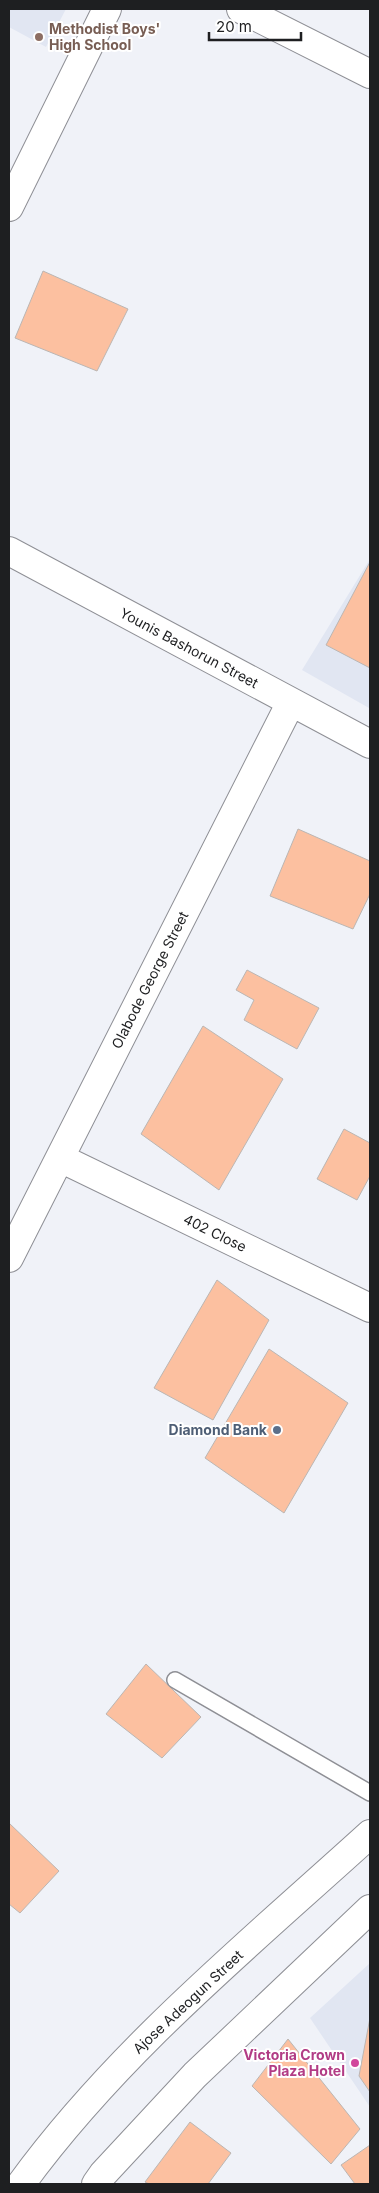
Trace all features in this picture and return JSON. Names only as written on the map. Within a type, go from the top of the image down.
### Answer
[{"type":"street","points":[[9,207],[107,9]]},
{"type":"street","points":[[241,9],[370,74]]},
{"type":"street","name":"Younis Bashorun Street","points":[[9,551],[370,744]]},
{"type":"street","name":"Olabode George Street","points":[[9,1258],[291,702]]},
{"type":"street","name":"402 Close","points":[[60,1158],[370,1308]]},
{"type":"street","name":"Ajose Adeogun Street","points":[[21,2184],[47,2148],[107,2080],[202,1988],[370,1834]]},
{"type":"street","points":[[96,2184],[103,2174],[196,2075],[370,1909]]},
{"type":"lane","points":[[175,1680],[370,1793]]},
{"type":"shaded area","name":"Methodist Boys' High School","points":[[9,9],[66,9],[46,47],[9,27]]},
{"type":"shaded area","points":[[370,559],[370,706],[369,708],[302,670]]},
{"type":"shaded area","name":"Victoria Crown Plaza Hotel","points":[[370,1963],[370,2107],[310,2018]]},
{"type":"building","points":[[43,271],[128,309],[97,371],[15,338]]},
{"type":"building","points":[[370,562],[370,668],[326,645]]},
{"type":"building","points":[[298,829],[370,861],[370,894],[353,929],[270,896]]},
{"type":"building","points":[[247,970],[319,1008],[297,1049],[244,1020],[254,1000],[236,990]]},
{"type":"building","points":[[203,1026],[283,1079],[219,1190],[141,1134]]},
{"type":"building","points":[[344,1129],[370,1143],[370,1176],[357,1200],[317,1179]]},
{"type":"building","name":"Diamond Bank","points":[[217,1280],[269,1320],[213,1420],[154,1388]]},
{"type":"building","name":"Diamond Bank","points":[[269,1349],[348,1403],[284,1513],[205,1458]]},
{"type":"building","points":[[146,1664],[201,1717],[162,1758],[106,1714]]},
{"type":"building","points":[[9,1823],[59,1871],[20,1913],[9,1904]]},
{"type":"building","points":[[370,2018],[370,2092],[359,2076]]},
{"type":"building","points":[[288,2039],[360,2129],[331,2164],[252,2086]]},
{"type":"building","points":[[190,2122],[231,2153],[208,2184],[149,2184],[145,2182]]},
{"type":"building","points":[[370,2145],[370,2184],[355,2184],[341,2165]]},
{"type":"place","name":"Methodist Boys' High School","points":[[39,37]]},
{"type":"place","name":"Diamond Bank","points":[[277,1430]]},
{"type":"place","name":"Victoria Crown Plaza Hotel","points":[[355,2063]]}]
